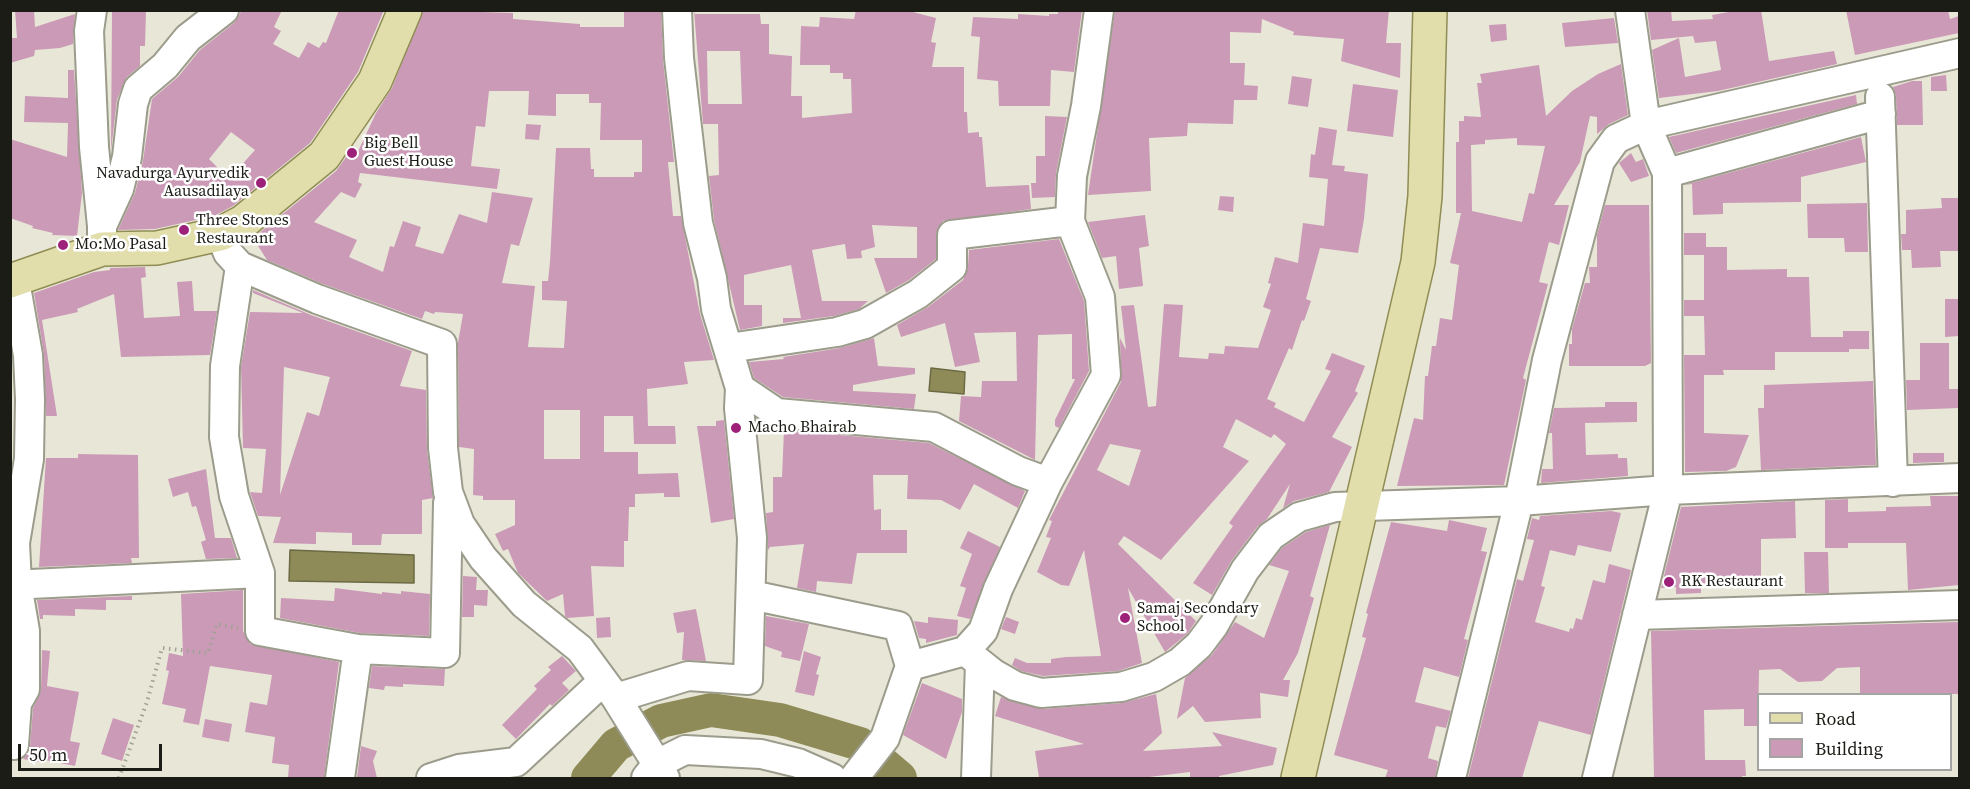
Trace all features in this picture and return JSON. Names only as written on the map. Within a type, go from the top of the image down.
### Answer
[{"type":"main road","points":[[13,281],[102,238],[157,248],[220,234],[262,208],[324,156],[375,81],[405,10]]},
{"type":"main road","points":[[1298,778],[1418,262],[1425,196],[1430,10]]},
{"type":"street","points":[[92,10],[89,32],[94,147],[102,238]]},
{"type":"street","points":[[102,238],[128,157],[133,104],[138,89],[165,66],[188,38],[224,10]]},
{"type":"street","points":[[431,778],[459,769],[516,762],[615,698],[688,676],[748,680],[751,507],[743,458],[740,388],[716,309],[712,278],[698,223],[679,58],[677,10]]},
{"type":"street","points":[[976,778],[973,657],[998,589],[1048,482],[1106,375],[1100,297],[1070,221],[1072,176],[1086,106],[1099,10]]},
{"type":"street","points":[[1598,778],[1668,490],[1667,173],[1646,125],[1630,10]]},
{"type":"street","points":[[1451,778],[1519,501],[1547,360],[1600,161],[1616,139],[1646,125],[1879,74],[1959,53]]},
{"type":"street","points":[[1879,74],[1893,482]]},
{"type":"street","points":[[1667,173],[1881,114]]},
{"type":"street","points":[[729,348],[837,332],[865,324],[918,294],[952,267],[952,235],[1070,221]]},
{"type":"street","points":[[220,234],[228,253],[240,266],[317,299],[442,344],[443,448],[448,492],[445,653],[358,649],[260,632],[260,573],[234,496],[224,437],[225,366],[240,266]]},
{"type":"street","points":[[13,281],[28,355],[30,399],[29,459],[15,543],[14,585],[25,631],[25,689],[17,703],[14,745]]},
{"type":"street","points":[[740,388],[763,405],[786,414],[934,427],[1018,471],[1048,482]]},
{"type":"street","points":[[910,666],[973,657],[1015,686],[1041,693],[1120,687],[1154,677],[1180,662],[1199,645],[1245,570],[1271,536],[1284,525],[1317,511],[1361,505],[1519,501],[1668,490],[1959,478]]},
{"type":"street","points":[[448,492],[460,524],[483,558],[524,604],[580,649],[615,698],[654,768],[685,750],[752,753],[848,777],[885,738],[910,666],[898,626],[751,595]]},
{"type":"street","points":[[14,585],[260,573]]},
{"type":"street","points":[[1637,615],[1959,605]]},
{"type":"street","points":[[340,778],[358,649]]},
{"type":"path","points":[[119,778],[147,702],[162,648],[208,653],[217,624],[260,632]]},
{"type":"shaded area","points":[[931,368],[965,372],[964,394],[929,391]]},
{"type":"shaded area","points":[[290,550],[414,555],[414,583],[289,581]]},
{"type":"building","points":[[15,10],[34,10],[35,27],[75,14],[73,44],[60,48],[35,50],[34,56],[10,63],[10,38],[17,38]]},
{"type":"building","points":[[112,10],[146,10],[145,46],[140,46],[140,66],[127,77],[117,99],[111,151]]},
{"type":"building","points":[[242,10],[282,10],[274,27],[281,31],[273,44],[299,58],[308,42],[319,48],[323,42],[326,43],[339,10],[384,10],[358,72],[310,143],[233,206],[214,216],[155,229],[118,230],[135,193],[143,161],[152,99],[178,77],[200,50],[234,23]],"holes":[[[231,132],[255,150],[229,179],[209,159]]]},
{"type":"building","points":[[423,10],[513,13],[513,19],[580,24],[580,27],[624,27],[624,10],[661,10],[663,60],[674,162],[668,162],[673,216],[681,216],[700,314],[714,360],[684,362],[688,384],[647,389],[648,426],[675,426],[676,444],[634,444],[633,416],[604,416],[604,452],[638,452],[638,474],[678,473],[680,497],[664,497],[664,493],[635,494],[635,507],[629,507],[628,541],[624,541],[624,567],[591,566],[594,616],[567,618],[563,594],[547,601],[518,573],[508,549],[503,551],[495,534],[515,525],[515,500],[483,500],[483,496],[473,495],[474,449],[459,447],[458,343],[463,314],[435,312],[434,314],[425,311],[422,319],[323,284],[267,260],[253,238],[336,171],[349,153],[355,158],[376,113],[392,88]],"holes":[[[489,91],[529,91],[528,115],[556,116],[556,94],[589,94],[589,103],[601,103],[600,140],[642,140],[642,172],[634,172],[634,177],[594,177],[594,169],[591,169],[590,148],[556,148],[550,262],[548,281],[542,281],[542,300],[567,301],[564,348],[528,347],[535,286],[502,283],[511,244],[519,246],[533,198],[492,192],[487,223],[459,214],[443,254],[415,246],[421,227],[403,221],[394,247],[390,246],[383,272],[349,257],[357,240],[314,222],[341,192],[355,198],[362,184],[358,182],[360,173],[497,189],[500,169],[471,166],[476,126],[485,127]],[[544,410],[580,410],[580,459],[544,459]]]},
{"type":"building","points":[[694,10],[695,14],[760,14],[761,24],[769,24],[769,54],[792,56],[791,96],[802,96],[802,118],[852,113],[851,79],[843,79],[843,73],[830,73],[830,65],[800,65],[801,26],[819,27],[820,17],[854,19],[856,10],[905,10],[936,18],[931,42],[936,43],[932,67],[964,67],[964,112],[967,112],[968,133],[979,132],[979,137],[982,137],[986,187],[1029,185],[1031,209],[943,221],[936,234],[936,259],[909,280],[886,293],[874,258],[917,258],[917,227],[872,225],[875,247],[861,251],[862,258],[847,259],[845,244],[812,250],[822,301],[868,301],[859,309],[834,316],[783,323],[783,318],[801,318],[791,265],[744,275],[744,305],[762,305],[762,326],[740,330],[714,220],[709,176],[719,175],[718,124],[703,124]],"holes":[[[707,51],[740,51],[742,104],[708,104]]]},
{"type":"building","points":[[1058,10],[1082,10],[1074,72],[1051,70],[1050,106],[999,106],[998,81],[977,79],[980,37],[971,36],[973,17],[1018,19],[1018,14],[1049,16],[1049,14],[1058,14]]},
{"type":"building","points":[[1115,10],[1389,10],[1386,43],[1401,43],[1400,78],[1341,61],[1344,39],[1293,35],[1294,32],[1262,19],[1261,33],[1230,32],[1230,63],[1245,63],[1244,85],[1258,86],[1257,100],[1234,100],[1233,124],[1188,123],[1187,136],[1149,138],[1151,191],[1088,195]]},
{"type":"building","points":[[1647,10],[1671,10],[1672,21],[1713,19],[1712,15],[1740,10],[1761,10],[1769,61],[1834,51],[1837,64],[1718,91],[1659,98],[1652,50],[1679,38],[1685,77],[1721,70],[1716,41],[1695,43],[1693,36],[1651,40]]},
{"type":"building","points":[[1846,10],[1948,10],[1950,19],[1959,16],[1959,33],[1855,55]]},
{"type":"building","points":[[1614,18],[1618,43],[1565,47],[1562,23]]},
{"type":"building","points":[[1506,24],[1507,40],[1491,42],[1489,25]]},
{"type":"building","points":[[1621,64],[1628,115],[1609,124],[1597,134],[1597,117],[1590,116],[1580,162],[1554,205],[1569,205],[1559,245],[1549,242],[1539,282],[1548,284],[1523,378],[1526,380],[1504,485],[1397,486],[1414,418],[1423,420],[1425,376],[1428,376],[1432,346],[1436,346],[1440,318],[1452,320],[1459,265],[1450,263],[1461,213],[1456,213],[1456,142],[1459,142],[1459,121],[1464,121],[1464,116],[1481,117],[1477,83],[1482,83],[1480,74],[1539,65],[1546,116],[1572,91],[1598,74]],"holes":[[[1517,138],[1517,145],[1545,146],[1534,194],[1529,193],[1522,222],[1472,211],[1471,145],[1485,144],[1485,140]]]},
{"type":"building","points":[[68,70],[74,70],[82,193],[77,236],[52,235],[53,233],[32,228],[33,226],[10,218],[10,139],[67,157],[68,123],[24,122],[25,96],[68,98]]},
{"type":"building","points":[[1946,75],[1947,91],[1931,91],[1931,77]]},
{"type":"building","points":[[1292,76],[1312,79],[1308,107],[1288,104]]},
{"type":"building","points":[[1912,81],[1922,81],[1923,125],[1897,125],[1896,96],[1893,87]]},
{"type":"building","points":[[1353,84],[1398,90],[1393,137],[1347,131]]},
{"type":"building","points":[[1856,95],[1857,104],[1676,153],[1669,137]]},
{"type":"building","points":[[1045,116],[1067,117],[1056,173],[1055,197],[1032,198],[1031,183],[1036,183],[1036,156],[1045,156]]},
{"type":"building","points":[[526,124],[541,125],[539,140],[525,139]]},
{"type":"building","points":[[1319,127],[1337,130],[1332,165],[1345,166],[1344,171],[1368,174],[1358,253],[1320,248],[1306,299],[1311,301],[1304,321],[1302,320],[1292,350],[1289,348],[1267,399],[1276,403],[1274,407],[1304,422],[1331,371],[1325,369],[1332,353],[1365,366],[1355,391],[1358,393],[1332,437],[1352,447],[1329,492],[1294,501],[1283,508],[1290,484],[1267,519],[1258,526],[1232,560],[1212,595],[1193,583],[1233,526],[1229,523],[1286,444],[1274,434],[1271,438],[1236,419],[1223,447],[1249,461],[1161,560],[1124,536],[1118,544],[1196,621],[1187,634],[1165,652],[1128,588],[1142,663],[1118,671],[1043,676],[1021,671],[1012,665],[1015,658],[1027,663],[1051,663],[1051,659],[1101,656],[1084,550],[1069,586],[1061,585],[1037,572],[1051,538],[1046,537],[1052,521],[1049,520],[1121,382],[1120,338],[1126,350],[1121,306],[1134,305],[1148,407],[1156,406],[1164,304],[1183,305],[1179,357],[1208,359],[1209,353],[1224,354],[1225,346],[1258,348],[1271,310],[1263,307],[1271,284],[1268,283],[1275,257],[1298,263],[1303,223],[1324,226],[1328,179],[1309,177],[1311,154],[1315,155]],"holes":[[[1110,444],[1141,450],[1129,486],[1097,470]]]},
{"type":"building","points":[[1861,137],[1866,162],[1801,177],[1801,202],[1723,203],[1723,214],[1693,215],[1692,184],[1684,185]]},
{"type":"building","points":[[1631,153],[1636,162],[1643,159],[1649,176],[1631,182],[1619,163]]},
{"type":"building","points":[[1220,196],[1234,197],[1233,212],[1218,210]]},
{"type":"building","points":[[1941,198],[1959,198],[1959,251],[1940,251],[1941,267],[1912,268],[1911,250],[1902,250],[1901,234],[1906,234],[1906,210],[1942,208]]},
{"type":"building","points":[[1867,203],[1868,252],[1845,252],[1844,238],[1808,238],[1807,204]]},
{"type":"building","points":[[1605,205],[1649,205],[1651,363],[1645,366],[1569,366],[1572,329],[1585,283],[1590,283],[1589,267],[1597,267],[1597,235]]},
{"type":"building","points":[[1145,215],[1149,246],[1139,248],[1143,286],[1119,289],[1116,256],[1102,258],[1088,222]]},
{"type":"building","points":[[1684,233],[1706,233],[1706,247],[1727,247],[1727,270],[1787,269],[1787,277],[1809,277],[1811,337],[1843,337],[1843,331],[1869,331],[1869,349],[1849,349],[1849,352],[1775,352],[1775,370],[1723,370],[1724,375],[1704,375],[1704,433],[1749,435],[1736,467],[1726,471],[1685,472],[1684,355],[1705,355],[1704,316],[1684,316],[1684,300],[1704,300],[1704,255],[1684,255]]},
{"type":"building","points":[[1059,239],[1084,301],[1089,371],[1059,428],[1055,426],[1055,420],[1075,379],[1072,379],[1072,334],[1038,335],[1035,460],[959,421],[961,396],[981,397],[982,381],[1017,381],[1016,332],[974,333],[980,362],[955,367],[945,323],[901,337],[897,325],[928,307],[963,280],[968,267],[969,250]]},
{"type":"building","points":[[145,267],[146,277],[141,278],[144,318],[180,316],[177,282],[192,281],[194,311],[217,311],[210,355],[121,357],[114,294],[77,309],[78,312],[42,320],[57,416],[46,416],[44,354],[34,293],[94,272],[110,270],[110,268]]},
{"type":"building","points":[[253,290],[311,315],[412,351],[400,386],[426,390],[427,450],[433,498],[422,500],[422,534],[382,534],[381,545],[352,545],[352,533],[316,532],[316,544],[273,543],[281,517],[258,516],[250,492],[262,493],[266,449],[243,448],[241,367],[250,312],[303,313],[253,293]],"holes":[[[284,367],[330,377],[319,416],[307,412],[280,495]]]},
{"type":"building","points":[[1945,299],[1959,299],[1959,336],[1945,337]]},
{"type":"building","points":[[874,338],[878,366],[915,368],[915,374],[853,385],[853,391],[916,394],[914,409],[783,397],[754,378],[749,362],[784,359],[783,357],[840,348]]},
{"type":"building","points":[[1920,343],[1949,343],[1949,389],[1959,389],[1959,408],[1907,410],[1906,380],[1920,380]]},
{"type":"building","points":[[1873,381],[1876,465],[1761,470],[1758,408],[1764,408],[1764,385]]},
{"type":"building","points":[[1605,402],[1637,402],[1637,422],[1585,423],[1586,455],[1618,454],[1618,458],[1627,458],[1628,476],[1541,483],[1542,469],[1553,469],[1552,433],[1549,433],[1554,408],[1605,407]]},
{"type":"building","points":[[724,420],[734,519],[711,523],[697,426],[716,426],[716,421]]},
{"type":"building","points":[[784,430],[929,443],[1025,491],[1018,508],[974,484],[960,510],[941,500],[907,499],[908,475],[873,475],[874,510],[881,509],[881,530],[907,530],[907,553],[857,553],[852,584],[817,581],[816,592],[797,588],[804,544],[770,547],[768,550],[766,513],[773,512],[773,477],[782,477]]},
{"type":"building","points":[[1913,453],[1944,453],[1944,462],[1913,463]]},
{"type":"building","points":[[78,454],[138,455],[139,558],[131,558],[132,563],[39,567],[46,458],[78,458]]},
{"type":"building","points":[[206,469],[215,538],[231,538],[237,558],[206,559],[201,542],[206,540],[196,506],[192,507],[188,492],[173,497],[168,479]]},
{"type":"building","points":[[1930,496],[1959,496],[1959,585],[1908,590],[1906,543],[1848,543],[1848,548],[1825,548],[1825,500],[1848,499],[1848,512],[1886,511],[1886,507],[1931,506]]},
{"type":"building","points":[[1795,501],[1796,538],[1761,539],[1761,587],[1701,587],[1701,593],[1676,594],[1676,587],[1661,588],[1681,507]]},
{"type":"building","points":[[1611,511],[1621,513],[1611,552],[1578,545],[1575,556],[1550,550],[1541,586],[1545,587],[1535,622],[1569,632],[1570,628],[1573,629],[1576,618],[1582,620],[1593,580],[1605,583],[1609,564],[1631,570],[1591,735],[1539,721],[1522,778],[1468,778],[1517,579],[1523,581],[1534,540],[1527,539],[1532,518],[1539,520],[1540,516]]},
{"type":"building","points":[[1449,520],[1487,528],[1481,551],[1487,552],[1464,639],[1468,640],[1459,677],[1424,667],[1415,702],[1451,711],[1446,728],[1436,726],[1428,758],[1438,761],[1435,778],[1385,778],[1388,770],[1334,755],[1366,638],[1362,637],[1368,614],[1366,613],[1391,522],[1447,531]]},
{"type":"building","points":[[1330,525],[1310,596],[1314,598],[1298,653],[1283,680],[1290,680],[1288,697],[1260,693],[1261,718],[1205,722],[1193,706],[1177,719],[1185,678],[1212,655],[1235,622],[1264,638],[1289,571],[1269,565],[1282,548],[1306,532]]},
{"type":"building","points":[[968,531],[1000,547],[970,619],[957,616],[966,588],[960,586],[972,554],[960,548]]},
{"type":"building","points":[[1804,552],[1828,552],[1829,593],[1805,593]]},
{"type":"building","points":[[463,576],[477,577],[476,590],[488,590],[487,606],[474,605],[474,617],[462,617]]},
{"type":"building","points":[[335,588],[382,594],[382,592],[401,594],[401,591],[430,594],[429,636],[360,633],[280,618],[281,598],[334,601]]},
{"type":"building","points":[[243,590],[243,631],[250,644],[339,662],[324,778],[288,778],[289,765],[272,763],[275,737],[245,732],[250,702],[267,705],[272,675],[210,666],[199,725],[183,722],[186,709],[162,704],[169,671],[166,670],[169,653],[183,656],[181,594]]},
{"type":"building","points":[[132,596],[132,600],[106,600],[106,610],[75,609],[75,616],[43,615],[43,619],[40,619],[37,600]]},
{"type":"building","points":[[696,609],[706,661],[682,660],[684,632],[677,633],[673,613]]},
{"type":"building","points":[[766,616],[809,624],[800,661],[781,657],[782,652],[765,646]]},
{"type":"building","points":[[610,617],[611,637],[597,638],[596,618]]},
{"type":"building","points":[[928,617],[958,620],[957,635],[926,643],[926,639],[919,638],[914,621],[928,623]]},
{"type":"building","points":[[1006,617],[1019,622],[1015,634],[1001,629]]},
{"type":"building","points":[[1959,622],[1959,694],[1860,693],[1860,667],[1837,668],[1822,681],[1798,682],[1780,669],[1759,670],[1757,726],[1744,726],[1744,709],[1704,710],[1705,760],[1745,760],[1746,776],[1742,778],[1654,778],[1651,631]]},
{"type":"building","points":[[42,650],[50,651],[47,686],[79,692],[70,741],[80,743],[75,766],[40,759],[39,762],[23,759],[30,747],[33,708],[41,690]]},
{"type":"building","points":[[804,651],[821,657],[816,674],[819,675],[814,696],[795,692]]},
{"type":"building","points":[[562,656],[576,671],[562,683],[569,690],[552,706],[550,704],[516,739],[502,725],[537,689],[534,686],[551,670],[548,667]]},
{"type":"building","points":[[372,666],[445,669],[444,686],[403,684],[403,687],[385,686],[384,690],[369,688]]},
{"type":"building","points":[[922,683],[962,699],[962,712],[946,759],[903,735]]},
{"type":"building","points":[[1156,694],[1162,733],[1143,751],[1222,746],[1212,732],[1277,748],[1273,765],[1219,776],[1219,778],[1190,778],[1190,772],[1141,778],[1039,778],[1035,751],[1084,744],[995,716],[1001,697],[1042,709],[1122,703]]},
{"type":"building","points":[[113,718],[134,725],[122,761],[101,754]]},
{"type":"building","points":[[205,719],[232,724],[229,742],[202,737]]},
{"type":"building","points":[[361,746],[377,751],[373,761],[377,778],[357,778]]},
{"type":"waterway","points":[[588,778],[616,745],[661,721],[711,710],[780,720],[860,744],[900,778]]},
{"type":"place","name":"Big Bell Guest House","points":[[352,153]]},
{"type":"place","name":"Navadurga Ayurvedik Aausadilaya","points":[[261,183]]},
{"type":"place","name":"Three Stones Restaurant","points":[[184,230]]},
{"type":"place","name":"Mo:Mo Pasal","points":[[63,245]]},
{"type":"place","name":"Macho Bhairab","points":[[736,428]]},
{"type":"place","name":"RK Restaurant","points":[[1669,582]]},
{"type":"place","name":"Samaj Secondary School","points":[[1125,618]]}]
